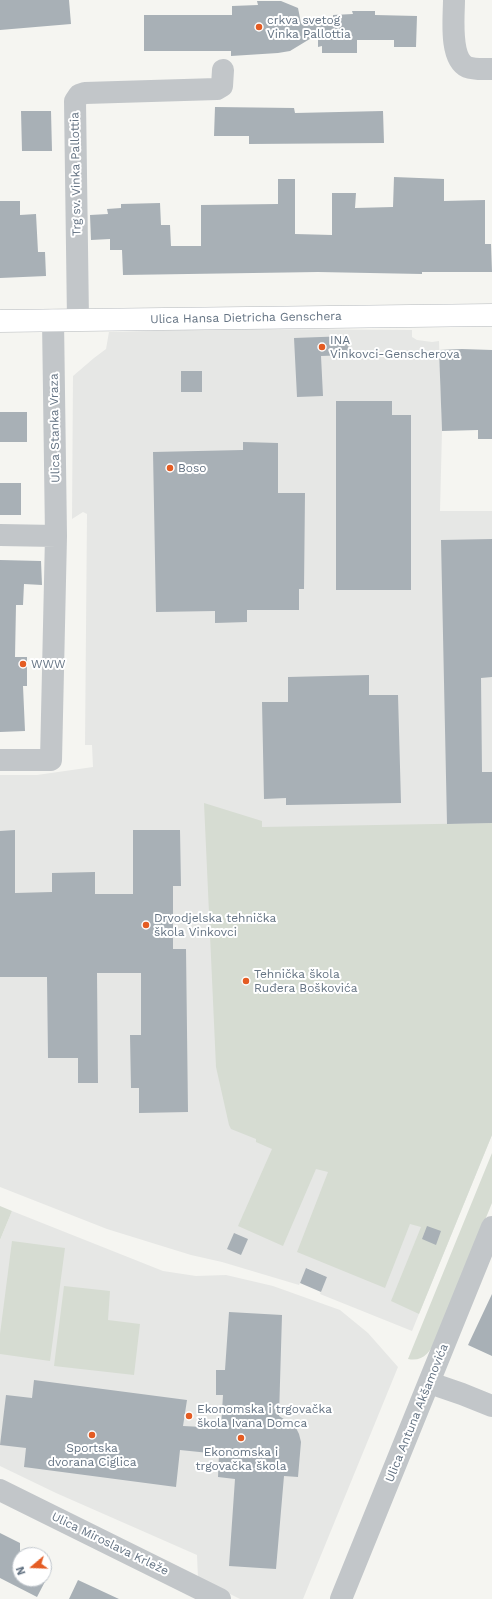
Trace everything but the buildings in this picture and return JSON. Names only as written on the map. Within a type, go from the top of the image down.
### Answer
[{"type":"main road","name":"Ulica Hansa Dietricha Genschera","points":[[0,321],[492,314]]},
{"type":"street","points":[[454,0],[455,47],[459,60],[467,67],[480,70],[492,70]]},
{"type":"street","name":"Trg sv. Vinka Pallottia","points":[[78,320],[75,101],[79,95],[86,93],[218,89],[222,86],[222,70]]},
{"type":"street","name":"Ulica Stanka Vraza","points":[[0,760],[51,760],[56,536],[53,320]]},
{"type":"street","points":[[0,535],[56,536]]},
{"type":"street","name":"Ulica Antuna Akšamovića","points":[[341,1599],[430,1383],[492,1227]]},
{"type":"street","points":[[430,1383],[492,1406]]},
{"type":"street","name":"Ulica Miroslava Krleže","points":[[0,1490],[220,1599]]},
{"type":"shaded area","points":[[222,329],[412,330],[412,337],[417,340],[432,342],[439,341],[442,431],[440,511],[492,511],[492,1135],[412,1331],[320,1294],[327,1277],[307,1268],[299,1285],[222,1262],[191,1255],[107,1229],[0,1187],[0,775],[37,775],[93,767],[92,745],[85,745],[87,514],[83,512],[72,519],[73,376],[106,349],[109,332]]},
{"type":"shaded area","points":[[204,803],[262,821],[262,827],[492,823],[492,1135],[419,1314],[391,1301],[421,1227],[410,1224],[385,1288],[297,1252],[328,1172],[316,1169],[283,1246],[238,1226],[272,1149],[256,1142],[256,1139],[231,1129],[216,1067]]},
{"type":"shaded area","points":[[492,1153],[492,1203],[434,1344],[422,1357],[413,1360],[408,1359]]},
{"type":"shaded area","points":[[0,1206],[12,1211],[0,1240]]},
{"type":"shaded area","name":"Ekonomska i trgovačka škola Ivana Domca","points":[[12,1211],[163,1271],[196,1276],[226,1275],[273,1286],[340,1310],[368,1333],[398,1367],[303,1599],[240,1599],[198,1578],[197,1555],[56,1493],[0,1466],[0,1240]]},
{"type":"shaded area","points":[[12,1241],[65,1248],[50,1361],[0,1354],[0,1334]]},
{"type":"shaded area","points":[[64,1286],[110,1291],[108,1320],[140,1324],[134,1375],[54,1366]]},
{"type":"place","name":"crkva svetog Vinka Pallottia","points":[[259,27]]},
{"type":"place","name":"INA Vinkovci-Genscherova","points":[[322,347]]},
{"type":"place","name":"Boso","points":[[170,468]]},
{"type":"place","name":"WWW","points":[[23,664]]},
{"type":"place","name":"Drvodjelska tehnička škola Vinkovci","points":[[146,925]]},
{"type":"place","name":"Tehnička škola Ruđera Boškovića","points":[[246,981]]},
{"type":"place","name":"Ekonomska i trgovačka škola Ivana Domca","points":[[189,1416]]},
{"type":"place","name":"Sportska dvorana Ciglica","points":[[92,1435]]},
{"type":"place","name":"Ekonomska i trgovačka škola","points":[[241,1438]]}]
